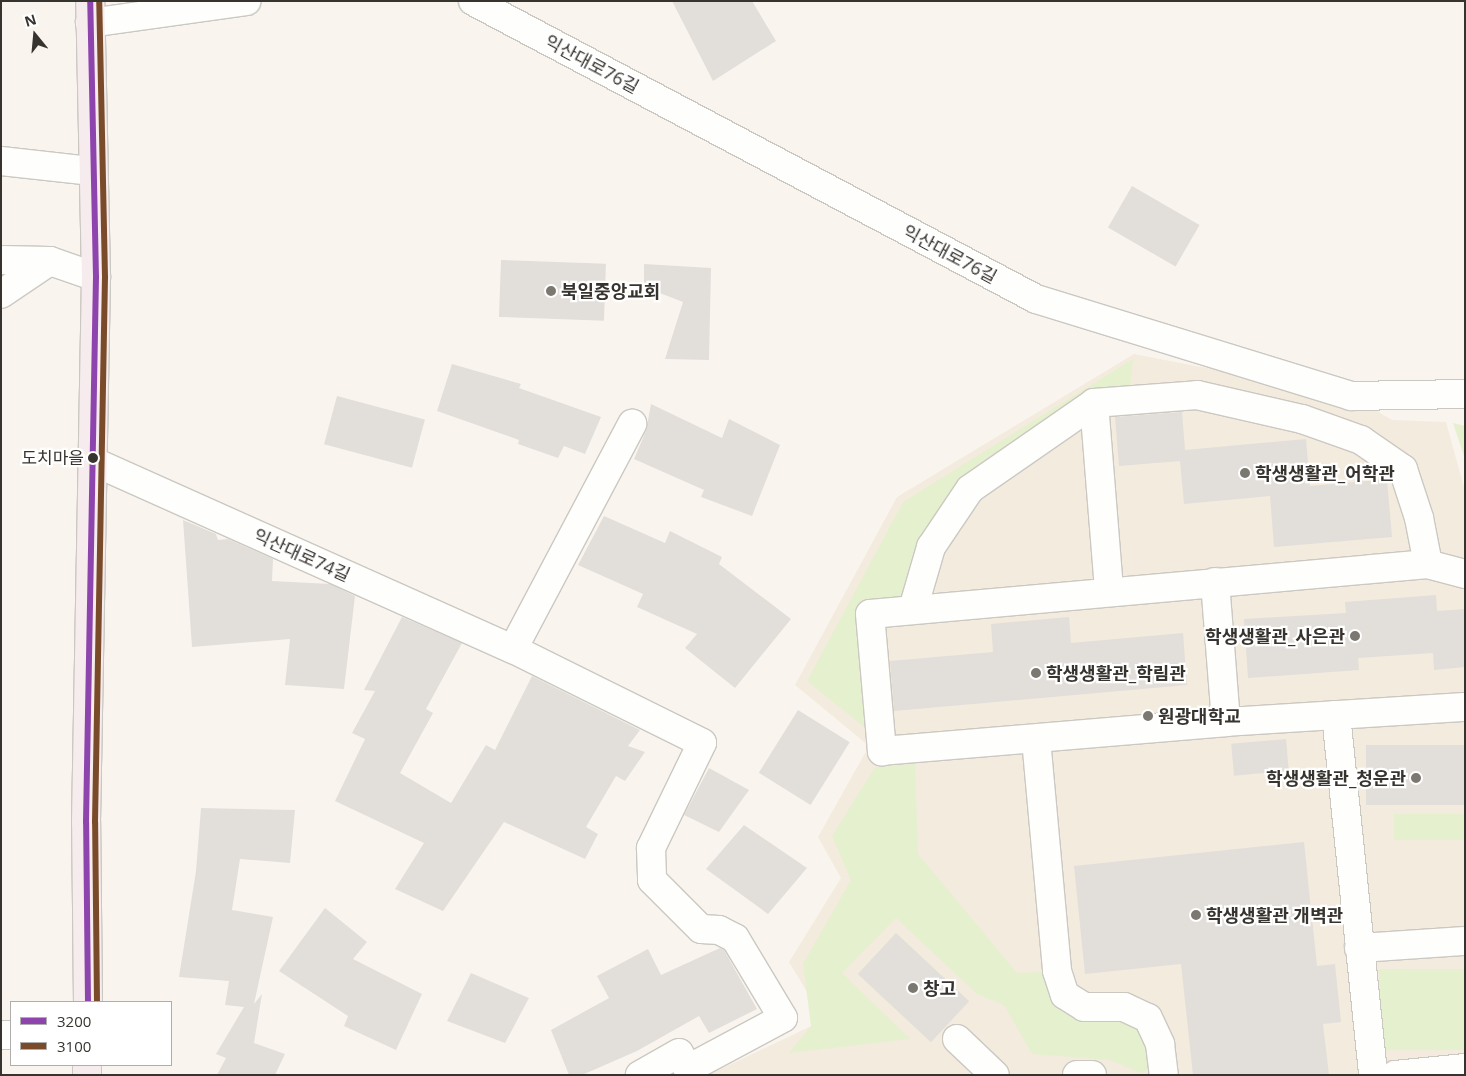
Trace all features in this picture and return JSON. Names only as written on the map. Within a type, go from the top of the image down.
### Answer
[{"type":"main road","points":[[88,1001],[86,822],[96,277],[92,171],[90,12]]},
{"type":"street","points":[[90,12],[246,1]]},
{"type":"street","name":"익산대로76길","points":[[473,1],[1036,299],[1351,396],[1465,394]]},
{"type":"street","points":[[1,161],[92,171]]},
{"type":"street","points":[[1,260],[50,261],[96,277]]},
{"type":"street","points":[[1,294],[50,261]]},
{"type":"street","points":[[912,609],[931,547],[970,490],[1094,403],[1197,395],[1302,419],[1361,440],[1403,469],[1420,518],[1428,564]]},
{"type":"street","points":[[1094,403],[1109,590]]},
{"type":"street","points":[[513,648],[632,424]]},
{"type":"street","name":"익산대로74길","points":[[92,461],[513,648],[702,743],[651,848],[652,880],[701,929],[719,930],[735,938],[783,1018],[688,1069],[679,1053],[640,1075]]},
{"type":"street","points":[[1465,574],[1428,564],[1109,590],[870,614],[882,751],[1226,722],[1465,707]]},
{"type":"street","points":[[1215,582],[1226,722]]},
{"type":"street","points":[[1336,715],[1373,1075]]},
{"type":"street","points":[[1036,739],[1057,971],[1065,995],[1084,1007],[1124,1007],[1148,1018],[1160,1044],[1164,1075]]},
{"type":"street","points":[[1359,948],[1465,940]]},
{"type":"street","points":[[957,1040],[994,1075]]},
{"type":"street","points":[[1395,1075],[1465,1068]]},
{"type":"street","points":[[1077,1075],[1092,1075]]},
{"type":"shaded area","name":"원광대학교","points":[[1134,354],[1351,396],[1392,420],[1446,422],[1465,491],[1465,1075],[708,1075],[824,1020],[789,962],[841,878],[818,837],[869,746],[795,685],[897,497]]},
{"type":"green space","points":[[1133,359],[1130,387],[1088,398],[919,545],[902,598],[861,603],[868,730],[807,681],[903,502]]},
{"type":"green space","points":[[1453,423],[1465,426],[1465,459]]},
{"type":"green space","points":[[915,764],[918,854],[1017,973],[1046,972],[1056,1006],[1077,1018],[1123,1020],[1140,1026],[1151,1048],[1152,1068],[1141,1073],[1110,1060],[1032,1054],[1004,1005],[977,994],[896,918],[842,973],[910,1039],[789,1053],[811,1026],[803,964],[851,880],[832,836],[875,767]]},
{"type":"green space","points":[[1394,814],[1465,814],[1465,840],[1394,840]]},
{"type":"green space","points":[[1379,969],[1465,969],[1465,1050],[1379,1050]]},
{"type":"building","points":[[672,1],[752,1],[776,41],[713,81]]},
{"type":"building","points":[[1132,186],[1200,225],[1176,267],[1108,228]]},
{"type":"building","name":"북일중앙교회","points":[[501,260],[606,264],[604,321],[499,317]]},
{"type":"building","points":[[644,264],[711,268],[709,360],[665,359],[683,302],[644,287]]},
{"type":"building","points":[[452,364],[521,384],[519,388],[601,417],[585,454],[564,446],[558,458],[518,444],[519,440],[437,411]]},
{"type":"building","points":[[337,396],[425,420],[412,468],[324,444]]},
{"type":"building","points":[[651,404],[722,438],[729,419],[780,445],[752,516],[701,497],[704,490],[634,459],[646,431]]},
{"type":"building","name":"학생생활관_어학관","points":[[1182,412],[1185,450],[1306,439],[1310,486],[1387,479],[1392,537],[1274,547],[1270,496],[1184,504],[1180,461],[1119,466],[1115,417]]},
{"type":"building","points":[[604,516],[665,543],[670,531],[722,557],[719,564],[791,619],[735,688],[685,648],[697,634],[637,607],[643,594],[578,565]]},
{"type":"building","points":[[183,520],[216,534],[218,540],[228,539],[273,559],[272,581],[330,584],[355,596],[344,689],[285,685],[290,639],[192,647]]},
{"type":"building","name":"학생생활관_사은관","points":[[1436,595],[1437,611],[1465,609],[1465,667],[1434,670],[1433,653],[1358,658],[1359,670],[1248,678],[1244,619],[1346,613],[1345,602]]},
{"type":"building","points":[[402,617],[462,643],[426,709],[433,713],[400,773],[451,803],[486,745],[495,750],[532,676],[640,730],[628,746],[645,752],[625,781],[616,776],[586,827],[598,834],[585,859],[504,822],[443,911],[395,889],[424,843],[335,801],[365,739],[352,733],[375,691],[364,690]]},
{"type":"building","name":"학생생활관_학림관","points":[[1069,617],[1071,643],[1183,633],[1187,685],[894,711],[890,661],[993,652],[991,624]]},
{"type":"building","points":[[798,710],[850,742],[811,805],[759,773]]},
{"type":"building","points":[[1286,739],[1289,771],[1234,776],[1231,744]]},
{"type":"building","name":"학생생활관_청운관","points":[[1366,745],[1465,745],[1465,805],[1366,805]]},
{"type":"building","points":[[709,768],[749,790],[719,832],[684,815]]},
{"type":"building","points":[[201,808],[295,810],[290,863],[240,859],[232,910],[273,917],[254,1004],[262,994],[254,1043],[285,1054],[275,1075],[217,1075],[226,1058],[216,1054],[244,1007],[225,1005],[229,981],[179,977],[196,871]]},
{"type":"building","points":[[744,825],[807,868],[768,914],[706,869]]},
{"type":"building","name":"학생생활관 개벽관","points":[[1304,842],[1317,966],[1335,964],[1341,1022],[1323,1024],[1329,1075],[1193,1075],[1181,964],[1085,974],[1074,866]]},
{"type":"building","points":[[325,908],[367,942],[353,959],[422,994],[396,1050],[344,1026],[348,1016],[279,971]]},
{"type":"building","name":"창고","points":[[896,933],[969,1001],[931,1042],[858,974]]},
{"type":"building","points":[[720,948],[724,950],[757,1009],[709,1033],[699,1016],[637,1051],[582,1075],[569,1075],[551,1030],[609,998],[597,976],[648,949],[661,975]]},
{"type":"building","points":[[471,973],[529,998],[505,1043],[447,1021]]},
{"type":"transit line","name":"3200","points":[[88,1001],[86,822],[96,277],[90,1]]},
{"type":"transit line","name":"3100","points":[[97,1001],[95,822],[105,277],[99,1]]},
{"type":"place","name":"북일중앙교회","points":[[551,291]]},
{"type":"place","name":"도치마을","points":[[93,458]]},
{"type":"place","name":"학생생활관_어학관","points":[[1245,473]]},
{"type":"place","name":"학생생활관_사은관","points":[[1355,636]]},
{"type":"place","name":"학생생활관_학림관","points":[[1036,673]]},
{"type":"place","name":"원광대학교","points":[[1148,716]]},
{"type":"place","name":"학생생활관_청운관","points":[[1416,778]]},
{"type":"place","name":"학생생활관 개벽관","points":[[1196,915]]},
{"type":"place","name":"창고","points":[[913,988]]}]
